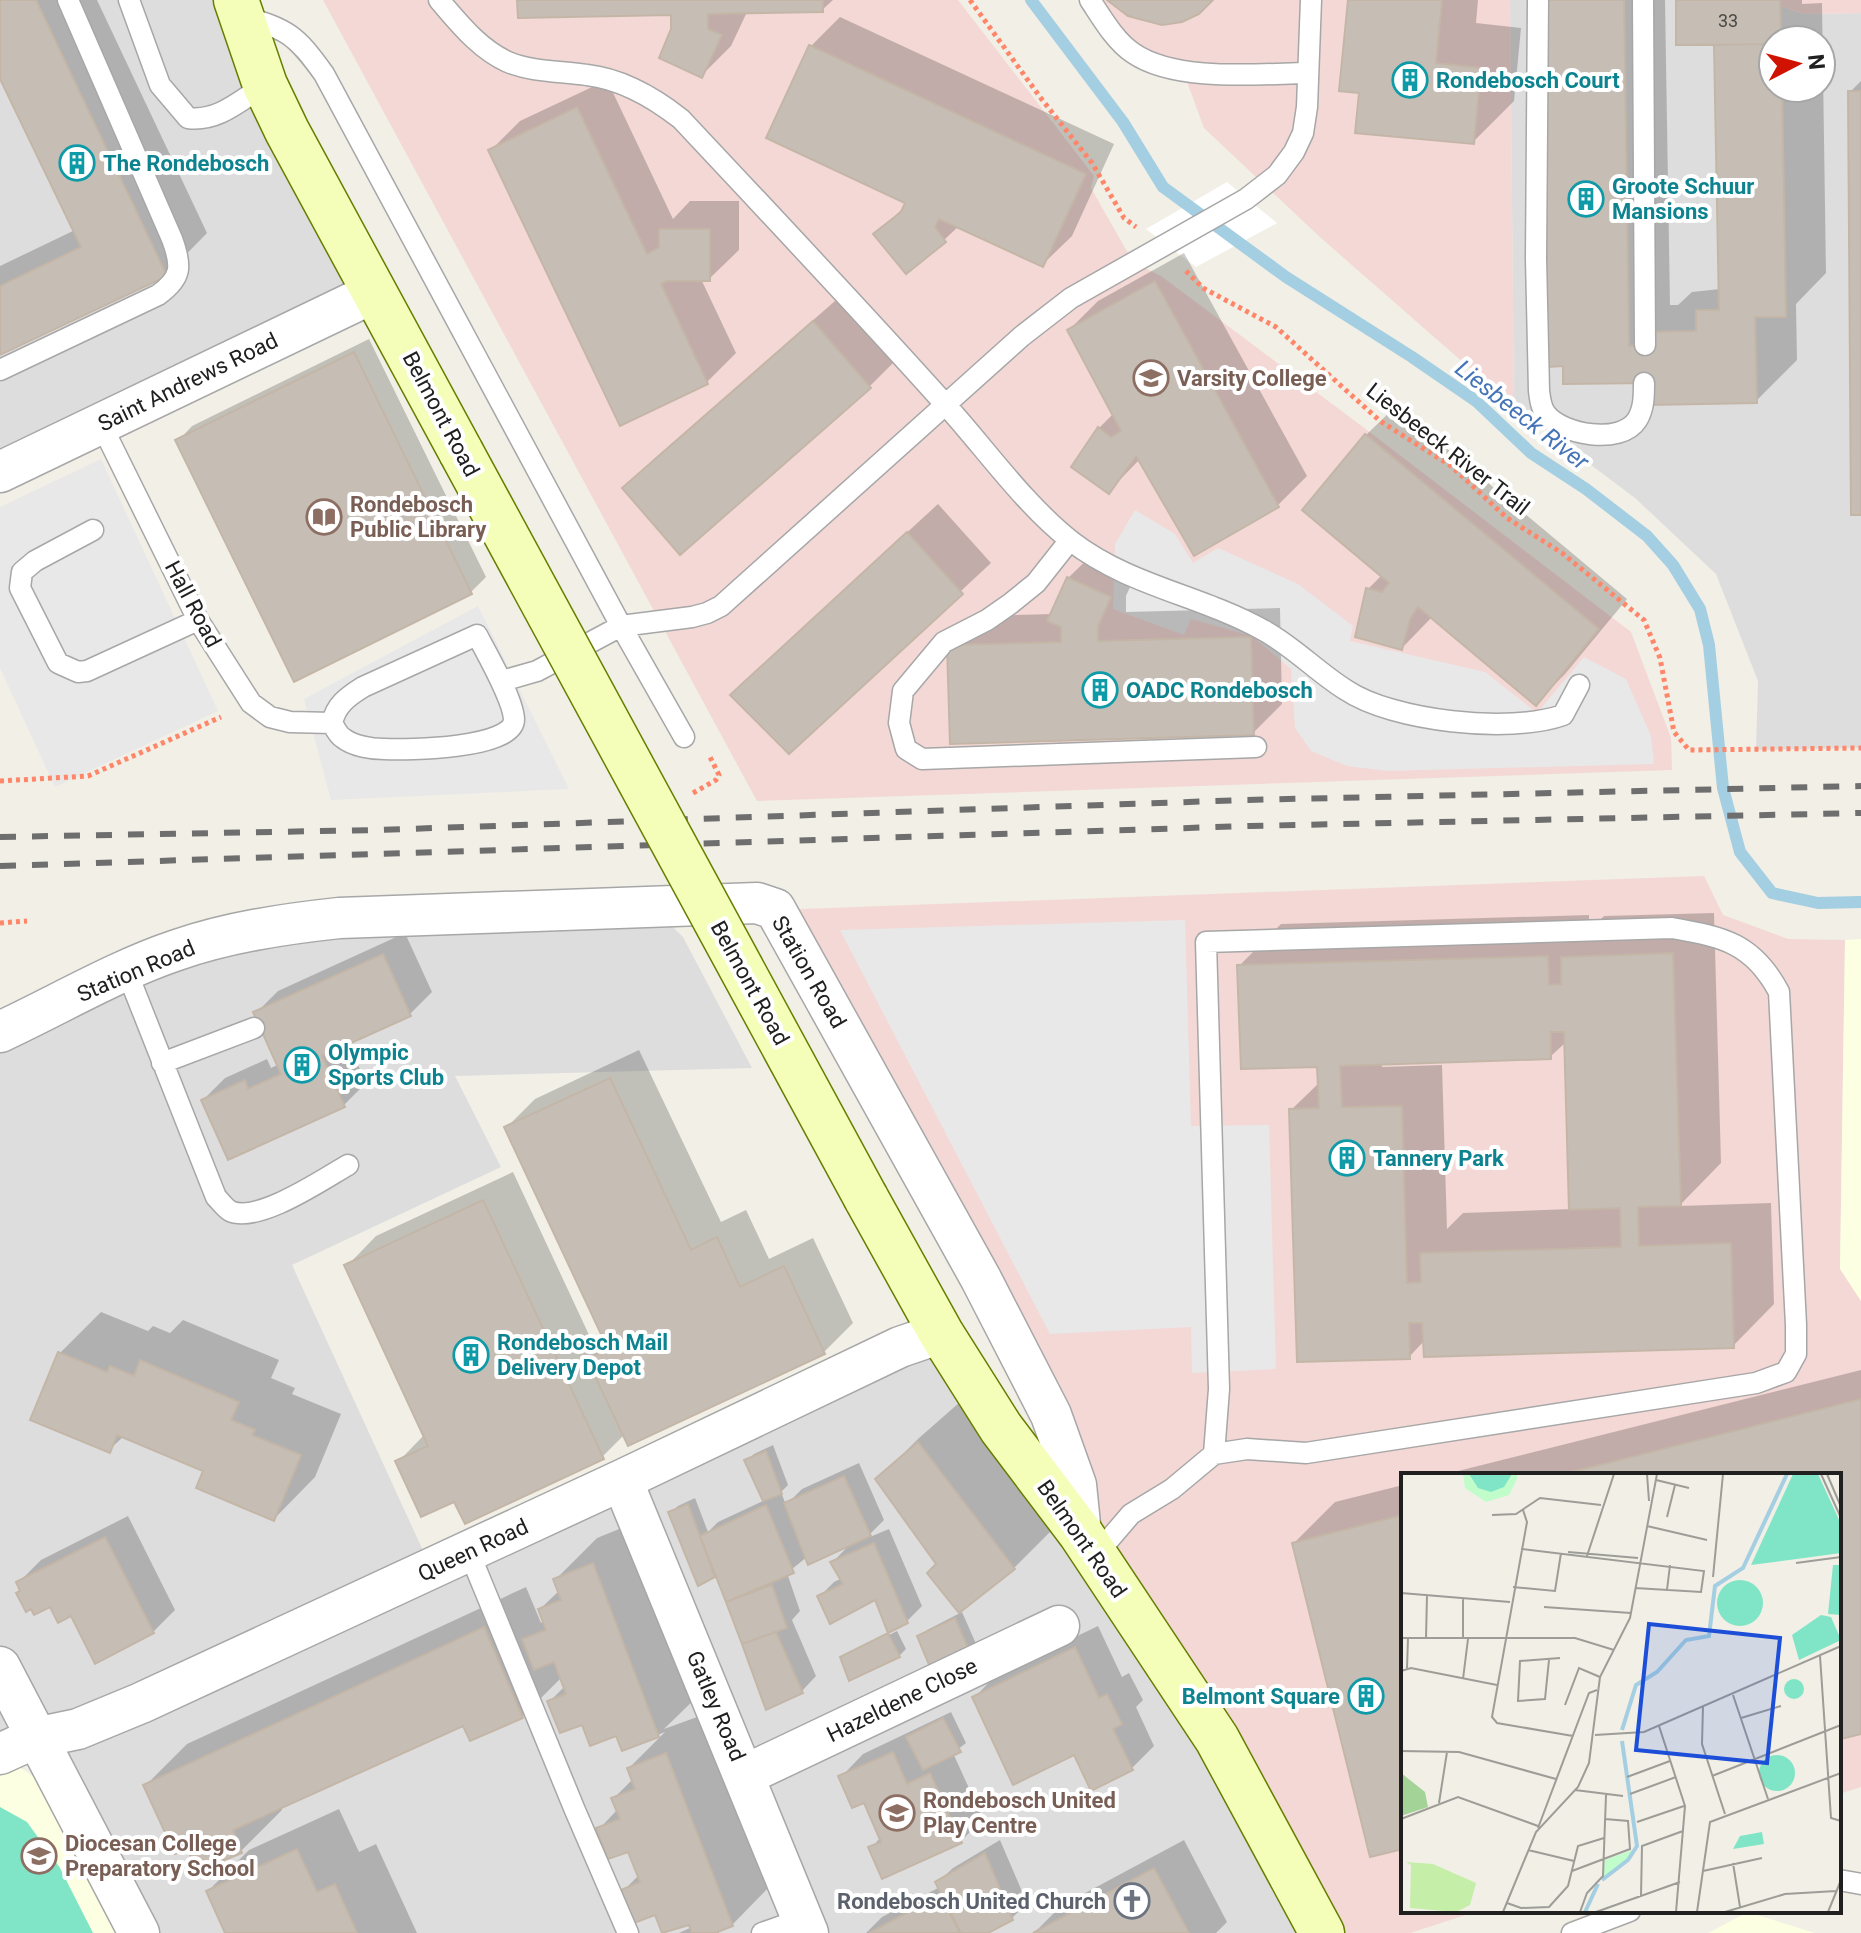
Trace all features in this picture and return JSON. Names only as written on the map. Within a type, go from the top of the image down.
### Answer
[{"type":"main road","name":"Belmont Road","points":[[238,8],[265,85],[287,131],[941,1333],[1001,1428],[1088,1545],[1217,1739],[1322,1933]]},
{"type":"street","name":"Saint Andrews Road","points":[[0,472],[375,292]]},
{"type":"street","name":"Station Road","points":[[7,1022],[175,950],[229,935],[339,918],[757,903],[771,907],[973,1266],[1051,1415],[1076,1485],[1088,1545]]},
{"type":"street","name":"Queen Road","points":[[18,1746],[78,1729],[141,1703],[469,1552],[900,1347],[941,1333]]},
{"type":"street","name":"Gatley Road","points":[[622,1480],[805,1926]]},
{"type":"street","name":"Hazeldene Close","points":[[745,1775],[1059,1626]]},
{"type":"street","points":[[0,1667],[18,1746],[139,1933]]},
{"type":"lane","points":[[0,370],[158,295],[177,276],[179,265],[172,239],[68,0]]},
{"type":"lane","points":[[129,0],[160,85],[188,118],[202,120],[214,117],[265,85]]},
{"type":"lane","points":[[439,0],[488,51],[509,62],[534,69],[591,75],[623,84],[656,100],[681,119],[1017,486],[1070,540],[1101,561],[1132,577],[1263,630],[1346,691],[1393,712],[1484,724],[1546,721],[1563,715],[1579,685]]},
{"type":"lane","points":[[1090,0],[1108,26],[1133,53],[1153,62],[1202,74],[1306,73]]},
{"type":"lane","points":[[502,681],[537,671],[621,626],[692,617],[721,606],[1022,336],[1071,298],[1246,199],[1277,175],[1303,133],[1307,107],[1311,0]]},
{"type":"lane","points":[[1538,0],[1536,259],[1539,391],[1543,412],[1558,426],[1573,432],[1615,433],[1630,428],[1638,419],[1643,404],[1644,383]]},
{"type":"lane","points":[[1643,0],[1645,345]]},
{"type":"lane","points":[[238,8],[274,25],[301,43],[324,74],[684,737]]},
{"type":"lane","name":"Hall Road","points":[[101,424],[198,620],[251,703]]},
{"type":"lane","points":[[93,530],[35,561],[22,572],[20,588],[58,663],[78,672],[87,671],[198,620]]},
{"type":"lane","points":[[1070,540],[1036,583],[987,620],[944,642],[903,691],[899,723],[906,749],[922,759],[1256,747]]},
{"type":"lane","points":[[477,635],[502,681],[514,719],[512,730],[503,737],[479,743],[382,749],[357,745],[340,737],[332,723],[335,710],[363,687],[477,635]]},
{"type":"lane","points":[[251,703],[270,717],[290,722],[332,723]]},
{"type":"lane","points":[[1088,1545],[1172,1489],[1214,1454],[1247,1449],[1306,1453],[1756,1383],[1786,1372],[1796,1354],[1796,1325],[1779,992],[1767,970],[1745,951],[1718,936],[1672,928],[1206,942],[1219,1375],[1219,1418],[1214,1454]]},
{"type":"lane","points":[[119,976],[162,1063],[216,1197],[229,1210],[240,1213],[265,1210],[348,1165]]},
{"type":"lane","points":[[162,1063],[254,1028]]},
{"type":"lane","points":[[469,1552],[628,1933]]},
{"type":"lane","points":[[1841,1880],[1861,1884]]},
{"type":"lane","points":[[1572,1933],[1625,1913]]},
{"type":"lane","points":[[762,1933],[805,1926]]},
{"type":"path","name":"Liesbeeck River Trail","points":[[970,0],[1092,163],[1124,218],[1162,247],[1203,288],[1276,327],[1380,421],[1451,466],[1507,518],[1562,553],[1644,620],[1660,658],[1674,732],[1689,750],[1861,748]]},
{"type":"path","points":[[0,781],[88,776],[251,703]]},
{"type":"path","points":[[686,797],[716,780],[719,775],[705,748]]},
{"type":"path","points":[[0,923],[27,921]]},
{"type":"shaded area","points":[[0,0],[236,0],[375,292],[0,472]]},
{"type":"shaded area","points":[[323,0],[958,0],[1094,176],[1091,188],[1133,262],[1161,276],[1631,632],[1671,738],[1672,770],[757,801]]},
{"type":"shaded area","points":[[1090,0],[1510,0],[1514,407],[1321,238],[1204,128],[1183,71],[1153,62]]},
{"type":"shaded area","points":[[1510,0],[1764,0],[1803,14],[1861,13],[1861,748],[1756,750],[1758,681],[1716,574],[1635,498],[1514,407]]},
{"type":"shaded area","points":[[1764,0],[1861,0],[1861,13],[1803,14]]},
{"type":"shaded area","points":[[101,459],[218,711],[55,787],[0,668],[0,507]]},
{"type":"shaded area","points":[[1135,510],[1175,534],[1193,563],[1218,548],[1298,584],[1353,626],[1350,641],[1485,672],[1537,713],[1584,657],[1626,679],[1651,736],[1654,764],[1388,771],[1347,766],[1311,751],[1295,728],[1291,669],[1252,636],[1191,619],[1184,635],[1113,609],[1115,544]]},
{"type":"shaded area","points":[[478,606],[569,789],[331,800],[304,699]]},
{"type":"shaded area","points":[[1704,876],[1723,915],[1788,939],[1845,940],[1840,1268],[1861,1301],[1861,1787],[1841,1793],[1841,1473],[1401,1473],[1401,1913],[1472,1913],[1410,1933],[1322,1933],[1076,1485],[775,910]]},
{"type":"shaded area","points":[[652,907],[683,937],[752,1068],[455,1076],[501,1167],[292,1265],[431,1568],[941,1333],[1322,1933],[139,1933],[35,1738],[0,1754],[0,1032],[175,950]]},
{"type":"shaded area","points":[[1185,920],[1191,1126],[1269,1125],[1276,1369],[1192,1373],[1191,1327],[1050,1334],[840,930]]},
{"type":"shaded area","points":[[1861,939],[1861,1301],[1840,1269],[1845,940]]},
{"type":"shaded area","name":"Diocesan College Preparatory School","points":[[18,1766],[37,1779],[118,1933],[0,1933],[0,1768]]},
{"type":"shaded area","points":[[1751,1913],[1815,1933],[1708,1933]]},
{"type":"green space","points":[[0,1807],[27,1822],[60,1868],[93,1933],[0,1933]]},
{"type":"pier","points":[[1227,182],[1277,223],[1196,267],[1146,229]]},
{"type":"building","name":"The Rondebosch","points":[[0,0],[36,0],[167,276],[0,355],[0,286],[81,247],[0,79]]},
{"type":"building","points":[[517,0],[823,0],[823,12],[708,14],[708,29],[722,35],[702,78],[659,58],[671,29],[671,15],[518,18]]},
{"type":"building","points":[[1107,0],[1213,0],[1199,14],[1182,22],[1162,25],[1128,16]]},
{"type":"building","name":"Rondebosch Court","points":[[1348,0],[1442,0],[1436,63],[1481,68],[1474,144],[1355,133],[1359,93],[1339,91]]},
{"type":"building","name":"Groote Schuur Mansions","points":[[1542,0],[1624,0],[1629,346],[1649,345],[1648,332],[1696,331],[1696,310],[1719,310],[1714,45],[1757,44],[1757,104],[1782,104],[1786,317],[1755,317],[1757,403],[1649,405],[1649,383],[1563,384],[1563,366],[1548,367]]},
{"type":"building","points":[[1676,0],[1780,0],[1781,24],[1757,24],[1757,44],[1676,45]]},
{"type":"building","points":[[809,45],[1086,174],[1043,267],[939,219],[935,227],[946,242],[906,274],[873,234],[901,212],[905,203],[766,138]]},
{"type":"building","points":[[1848,91],[1861,91],[1861,515],[1851,515]]},
{"type":"building","points":[[577,107],[647,254],[659,247],[659,229],[710,229],[710,281],[667,281],[661,284],[708,384],[620,426],[488,150]]},
{"type":"building","name":"Varsity College","points":[[1155,281],[1279,507],[1194,556],[1136,456],[1109,494],[1071,467],[1098,427],[1111,437],[1121,431],[1067,330]]},
{"type":"building","points":[[813,321],[871,388],[680,555],[622,488]]},
{"type":"building","name":"Rondebosch Public Library","points":[[354,352],[472,594],[294,682],[175,440]]},
{"type":"building","points":[[1365,434],[1599,629],[1536,706],[1418,607],[1410,619],[1402,650],[1355,637],[1366,588],[1382,592],[1389,583],[1302,510]]},
{"type":"building","points":[[907,532],[963,594],[789,754],[730,695]]},
{"type":"building","name":"OADC Rondebosch","points":[[1067,577],[1111,597],[1098,626],[1098,641],[1251,637],[1254,735],[950,744],[947,645],[1061,642],[1061,627],[1047,621]]},
{"type":"building","name":"Tannery Park","points":[[1673,953],[1681,1206],[1638,1207],[1639,1246],[1731,1243],[1734,1348],[1424,1357],[1422,1323],[1409,1323],[1410,1359],[1297,1362],[1289,1109],[1319,1108],[1317,1067],[1241,1069],[1237,965],[1548,956],[1549,985],[1561,984],[1561,957]],"holes":[[[1551,1032],[1564,1032],[1569,1210],[1620,1208],[1621,1247],[1420,1253],[1421,1282],[1407,1283],[1402,1106],[1342,1107],[1340,1066],[1551,1059]]]},
{"type":"building","name":"Olympic Sports Club","points":[[383,954],[411,1016],[322,1056],[345,1107],[228,1160],[201,1100],[245,1080],[248,1089],[281,1074],[253,1012]]},
{"type":"building","points":[[610,1078],[691,1250],[717,1237],[740,1287],[784,1266],[825,1354],[628,1446],[587,1359],[608,1349],[504,1127]]},
{"type":"building","name":"Rondebosch Mail Delivery Depot","points":[[483,1200],[604,1459],[465,1524],[454,1502],[421,1517],[395,1461],[428,1446],[344,1265]]},
{"type":"building","points":[[58,1352],[107,1372],[110,1366],[134,1376],[140,1360],[239,1402],[231,1420],[255,1430],[252,1435],[301,1455],[274,1521],[196,1488],[203,1471],[117,1435],[110,1453],[30,1420]]},
{"type":"building","points":[[1861,1399],[1861,1734],[1841,1739],[1841,1473],[1568,1473]]},
{"type":"building","points":[[918,1442],[1015,1569],[959,1613],[927,1573],[936,1564],[875,1479]]},
{"type":"building","points":[[766,1451],[782,1494],[763,1501],[744,1460]]},
{"type":"building","points":[[844,1476],[871,1536],[808,1565],[784,1503]]},
{"type":"building","points":[[688,1504],[715,1577],[698,1586],[668,1512]]},
{"type":"building","points":[[766,1505],[794,1573],[726,1602],[700,1536]]},
{"type":"building","name":"Belmont Square","points":[[1401,1516],[1401,1849],[1370,1857],[1292,1543]]},
{"type":"building","points":[[105,1537],[154,1633],[95,1664],[71,1616],[58,1623],[50,1607],[34,1615],[31,1609],[26,1612],[16,1593],[20,1591],[16,1582]]},
{"type":"building","points":[[874,1543],[908,1623],[888,1633],[875,1600],[830,1624],[817,1596],[843,1584],[830,1562]]},
{"type":"building","points":[[593,1563],[659,1737],[622,1751],[616,1736],[590,1746],[582,1725],[560,1733],[547,1701],[566,1694],[554,1662],[534,1670],[522,1639],[546,1630],[538,1609],[561,1600],[553,1579]]},
{"type":"building","points":[[772,1585],[787,1628],[742,1644],[726,1602]]},
{"type":"building","points":[[955,1618],[971,1655],[932,1672],[917,1636]]},
{"type":"building","points":[[484,1627],[523,1718],[470,1741],[463,1726],[233,1830],[242,1853],[198,1871],[187,1849],[175,1854],[143,1785]]},
{"type":"building","points":[[776,1632],[803,1693],[766,1710],[742,1644]]},
{"type":"building","points":[[888,1633],[900,1657],[849,1681],[840,1657]]},
{"type":"building","points":[[1075,1647],[1099,1698],[1107,1694],[1122,1724],[1113,1729],[1133,1770],[1091,1791],[1074,1755],[1013,1785],[972,1697]]},
{"type":"building","points":[[943,1718],[961,1752],[923,1770],[906,1737]]},
{"type":"building","points":[[893,1752],[907,1784],[930,1773],[962,1843],[882,1879],[868,1847],[881,1842],[864,1803],[852,1808],[838,1776]]},
{"type":"building","points":[[666,1753],[733,1926],[715,1933],[692,1933],[689,1925],[662,1933],[655,1915],[634,1923],[621,1890],[640,1882],[628,1852],[608,1859],[596,1828],[620,1819],[611,1798],[635,1789],[627,1768]]},
{"type":"building","points":[[297,1849],[317,1892],[335,1884],[357,1933],[225,1933],[206,1891]]},
{"type":"building","points":[[985,1853],[1013,1920],[988,1933],[961,1933],[935,1882]]},
{"type":"building","name":"Rondebosch United Church","points":[[1154,1868],[1189,1933],[1033,1933]]},
{"type":"building","points":[[940,1895],[960,1933],[869,1933]]},
{"type":"waterway","name":"Liesbeeck River","points":[[1031,0],[1123,122],[1163,187],[1286,277],[1476,401],[1531,453],[1586,489],[1647,536],[1673,565],[1700,609],[1709,645],[1723,788],[1740,852],[1772,893],[1818,903],[1861,902]]},
{"type":"railway","points":[[0,837],[377,830],[1245,800],[1861,786]]},
{"type":"railway","points":[[0,866],[1250,826],[1861,813]]},
{"type":"place","name":"Rondebosch Court","points":[[1410,80]]},
{"type":"place","name":"The Rondebosch","points":[[77,163]]},
{"type":"place","name":"Groote Schuur Mansions","points":[[1586,199]]},
{"type":"place","name":"Varsity College","points":[[1151,378]]},
{"type":"place","name":"Rondebosch Public Library","points":[[324,517]]},
{"type":"place","name":"OADC Rondebosch","points":[[1100,690]]},
{"type":"place","name":"Olympic Sports Club","points":[[302,1065]]},
{"type":"place","name":"Tannery Park","points":[[1347,1158]]},
{"type":"place","name":"Rondebosch Mail Delivery Depot","points":[[471,1355]]},
{"type":"place","name":"Belmont Square","points":[[1366,1696]]},
{"type":"place","name":"Rondebosch United Play Centre","points":[[897,1813]]},
{"type":"place","name":"Diocesan College Preparatory School","points":[[39,1856]]},
{"type":"place","name":"Rondebosch United Church","points":[[1132,1901]]}]
